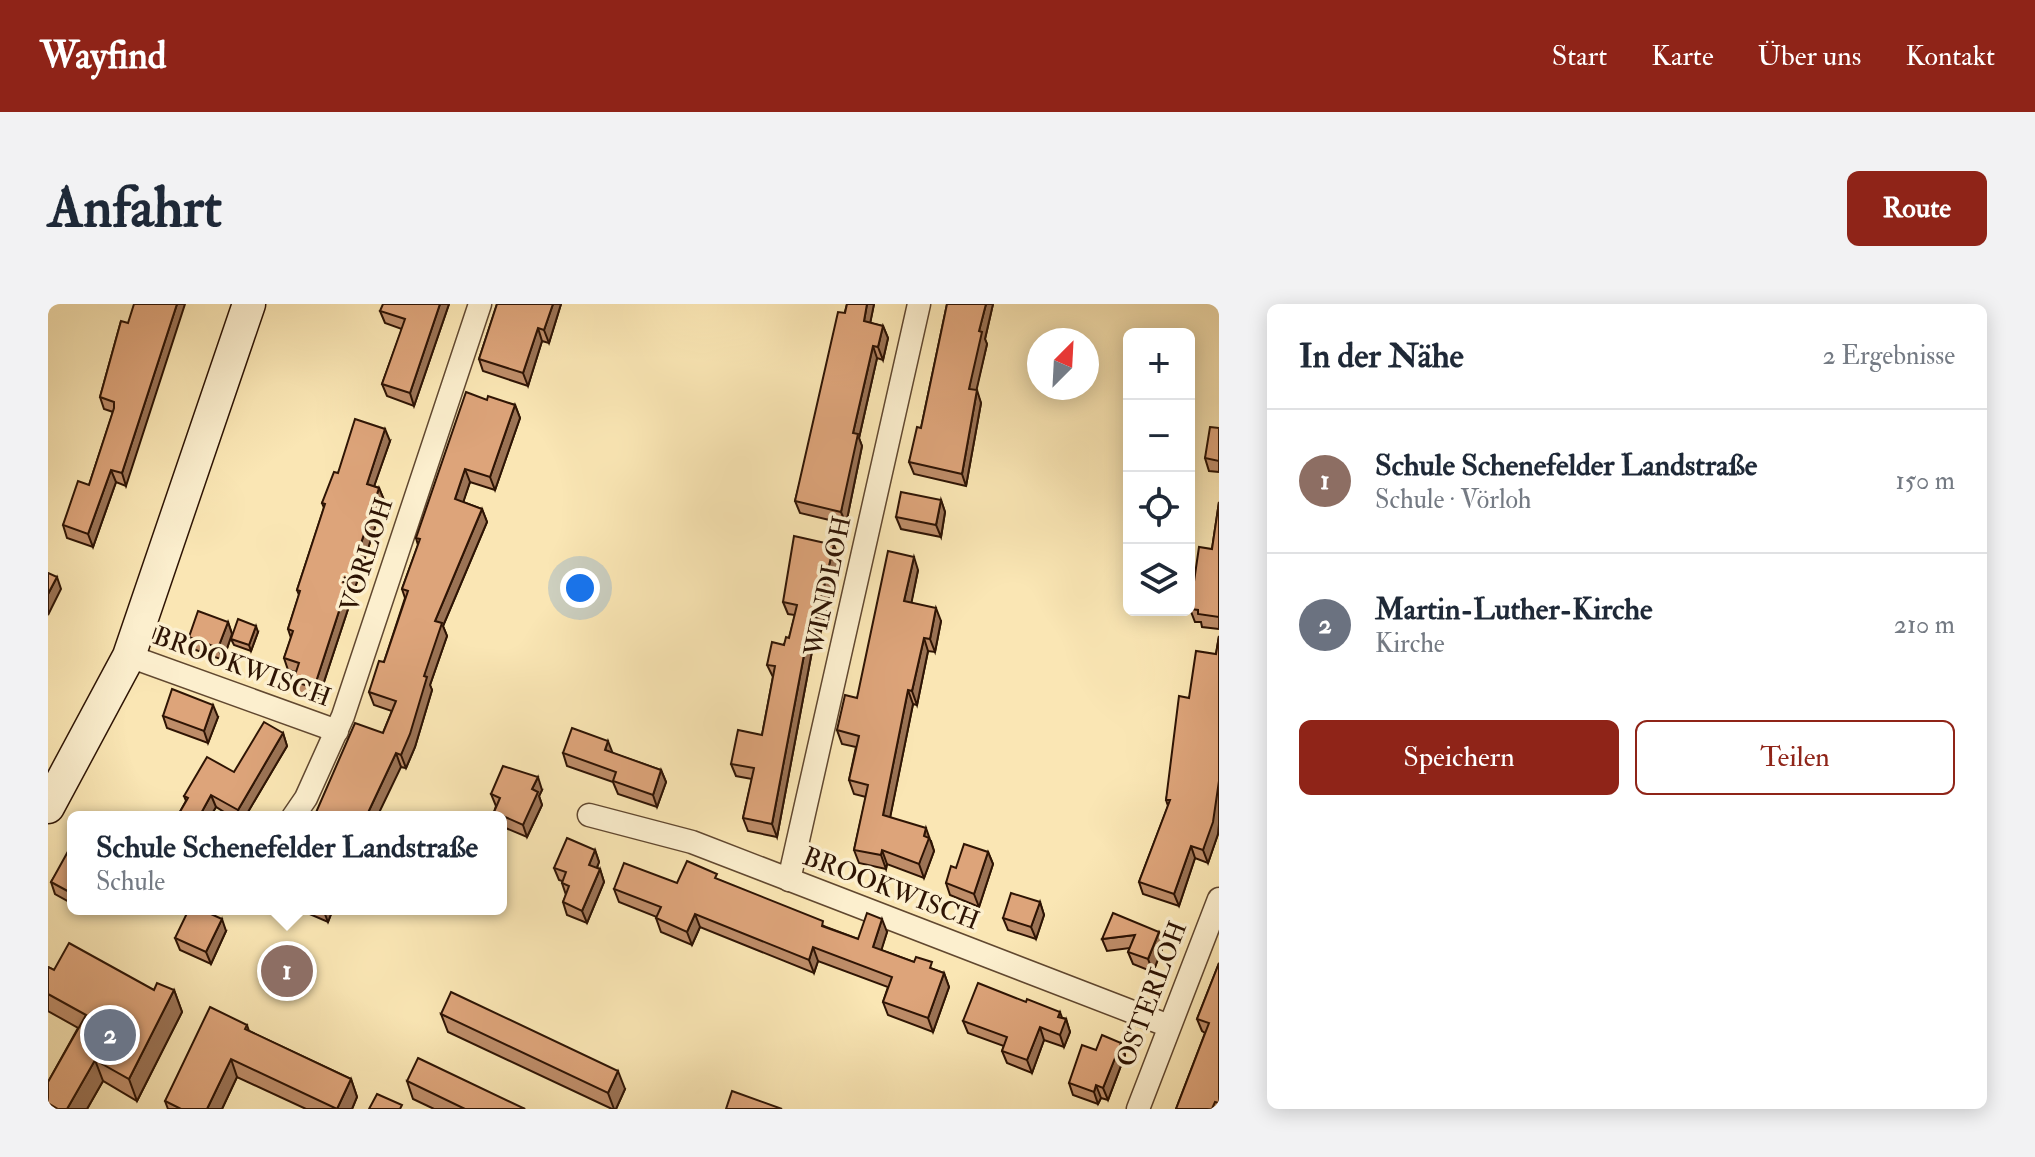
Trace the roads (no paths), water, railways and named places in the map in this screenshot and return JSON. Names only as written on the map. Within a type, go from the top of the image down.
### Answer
[{"type":"main road","points":[[48,807],[129,656],[249,304]]},
{"type":"street","name":"VÖRLOH","points":[[297,811],[337,731],[480,304]]},
{"type":"street","name":"WINDLOH","points":[[789,880],[919,304]]},
{"type":"street","name":"BROOKWISCH","points":[[129,656],[337,731]]},
{"type":"street","name":"BROOKWISCH","points":[[589,815],[692,842],[1169,1026]]},
{"type":"street","name":"OSTERLOH","points":[[1138,1109],[1219,899]]},
{"type":"place","name":"Schule Schenefelder Landstraße","points":[[287,971]]},
{"type":"place","name":"Martin-Luther-Kirche","points":[[110,1035]]}]
